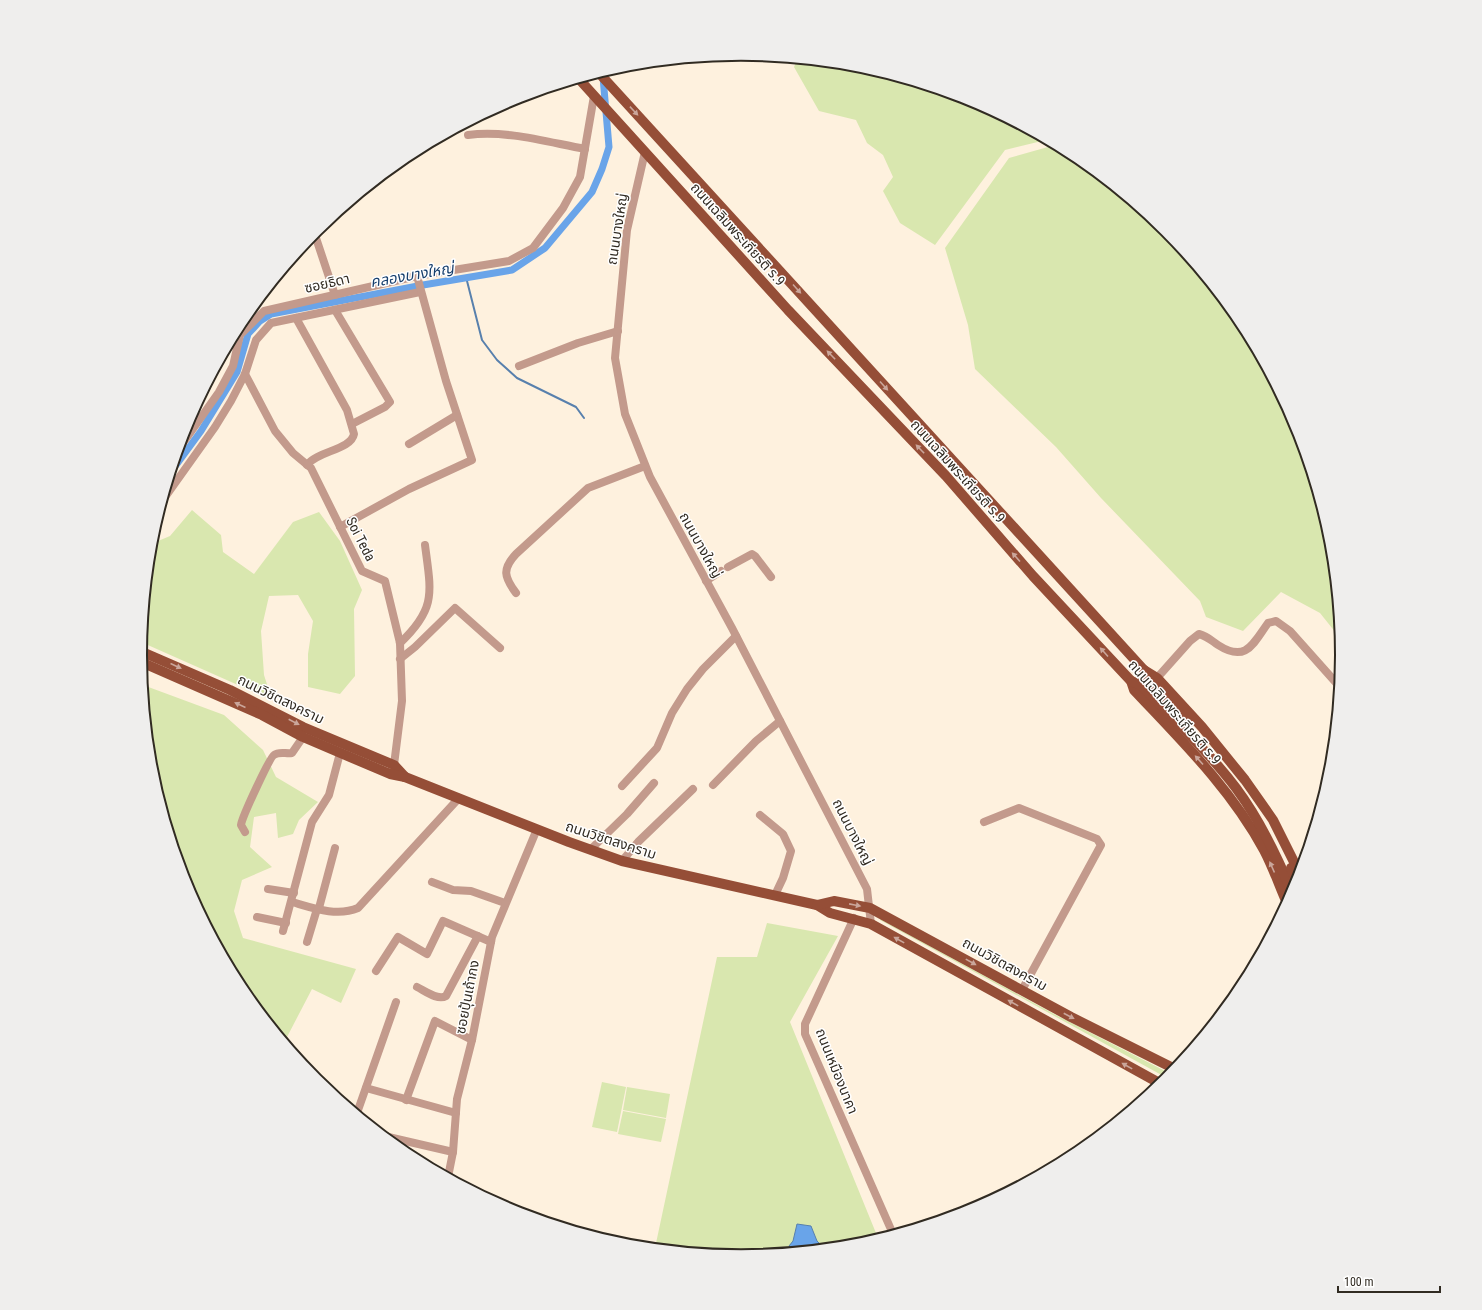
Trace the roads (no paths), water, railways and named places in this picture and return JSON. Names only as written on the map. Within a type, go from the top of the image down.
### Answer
[{"type":"main road","name":"ถนนเฉลิมพระเกียรติ ร.9","points":[[603,77],[666,144],[946,454],[1144,670],[1157,678],[1202,727],[1245,780],[1273,820],[1296,866]]},
{"type":"main road","name":"ถนนเฉลิมพระเกียรติ ร.9","points":[[583,82],[804,326],[942,472],[1033,576],[1131,681],[1134,690],[1214,776],[1233,801],[1264,850],[1284,896]]},
{"type":"main road","name":"ถนนวิชิตสงคราม","points":[[147,654],[230,690],[303,727],[394,764],[405,777]]},
{"type":"main road","name":"ถนนวิชิตสงคราม","points":[[147,665],[262,715],[303,737],[390,774],[405,777],[590,850],[622,861],[816,905],[830,913],[854,918],[871,924],[1155,1081]]},
{"type":"main road","points":[[1144,670],[1147,680],[1230,772],[1267,823],[1293,873]]},
{"type":"main road","points":[[1131,681],[1141,685],[1212,760],[1236,788],[1275,852],[1289,885]]},
{"type":"main road","name":"ถนนวิชิตสงคราม","points":[[816,905],[834,901],[870,908],[1022,990],[1170,1066]]},
{"type":"street","name":"ซอยธิดา","points":[[242,333],[264,311],[417,276],[509,260],[533,248],[564,208],[580,177],[594,96]]},
{"type":"street","points":[[468,135],[488,132],[505,134],[585,149]]},
{"type":"street","name":"ถนนบางใหญ่","points":[[645,152],[627,230],[618,331],[616,358],[625,414],[645,466],[736,636],[867,889],[871,924]]},
{"type":"street","points":[[317,240],[335,295]]},
{"type":"street","points":[[340,527],[409,489],[472,460],[420,292],[417,276]]},
{"type":"street","points":[[171,489],[215,427],[231,401],[245,374],[256,340],[271,323],[420,292]]},
{"type":"street","points":[[335,310],[390,402],[385,407],[352,424]]},
{"type":"street","points":[[296,318],[344,405],[352,424],[354,434],[352,441],[312,459],[307,465]]},
{"type":"street","points":[[519,366],[578,343],[618,331]]},
{"type":"street","name":"ซอยธิดา","points":[[191,432],[218,392],[233,366],[239,337]]},
{"type":"street","name":"Soi Teda","points":[[245,374],[275,431],[293,453],[311,468],[362,571],[385,581],[400,643],[402,701],[394,764],[390,774]]},
{"type":"street","points":[[218,392],[231,401]]},
{"type":"street","points":[[409,444],[457,415]]},
{"type":"street","points":[[516,593],[507,580],[506,571],[509,562],[516,554],[588,488],[645,466]]},
{"type":"street","points":[[400,643],[420,619],[429,602],[430,586],[425,545]]},
{"type":"street","points":[[706,581],[752,554],[771,577]]},
{"type":"street","points":[[400,659],[415,647],[455,608],[500,648]]},
{"type":"street","points":[[1157,678],[1190,641],[1199,634],[1206,636],[1223,648],[1246,652],[1251,648],[1268,623],[1276,621],[1290,631],[1334,681]]},
{"type":"street","points":[[622,786],[657,748],[672,713],[687,689],[703,669],[736,636]]},
{"type":"street","points":[[713,785],[756,741],[780,721]]},
{"type":"street","points":[[245,832],[241,825],[244,813],[263,778],[270,758],[276,753],[292,753],[303,737]]},
{"type":"street","points":[[283,931],[312,822],[329,795],[340,753]]},
{"type":"street","points":[[590,850],[627,814],[654,783]]},
{"type":"street","points":[[622,861],[638,842],[693,789]]},
{"type":"street","points":[[268,888],[318,908],[332,912],[350,912],[358,908],[459,798]]},
{"type":"street","points":[[984,822],[1019,808],[1097,839],[1101,845],[1022,990]]},
{"type":"street","points":[[760,815],[783,834],[791,851],[776,895]]},
{"type":"street","name":"ซอยปุ้นเถ้ากง","points":[[449,1172],[453,1152],[456,1100],[472,1040],[491,942],[505,903],[537,829]]},
{"type":"street","points":[[307,942],[335,848]]},
{"type":"street","points":[[432,882],[453,890],[471,891],[505,903]]},
{"type":"street","points":[[257,917],[286,923]]},
{"type":"street","name":"ถนนเหมืองนาคา","points":[[854,918],[805,1024],[805,1034],[891,1230]]},
{"type":"street","points":[[376,971],[398,937],[427,954],[443,921],[491,942]]},
{"type":"street","points":[[417,987],[437,997],[443,998],[446,996],[478,936]]},
{"type":"street","points":[[358,1109],[396,1002]]},
{"type":"street","points":[[406,1100],[435,1021],[472,1040]]},
{"type":"street","points":[[366,1088],[456,1113]]},
{"type":"street","points":[[397,1139],[453,1152]]},
{"type":"water","points":[[797,1224],[811,1226],[817,1241],[820,1244],[790,1247],[793,1241]]},
{"type":"waterway","name":"คลองบางใหญ่","points":[[181,458],[201,431],[237,372],[248,334],[260,321],[271,314],[423,285],[512,270],[545,248],[592,192],[602,169],[609,147],[603,77]]},
{"type":"waterway","points":[[466,277],[482,340],[497,360],[517,378],[576,407],[584,418]]}]
